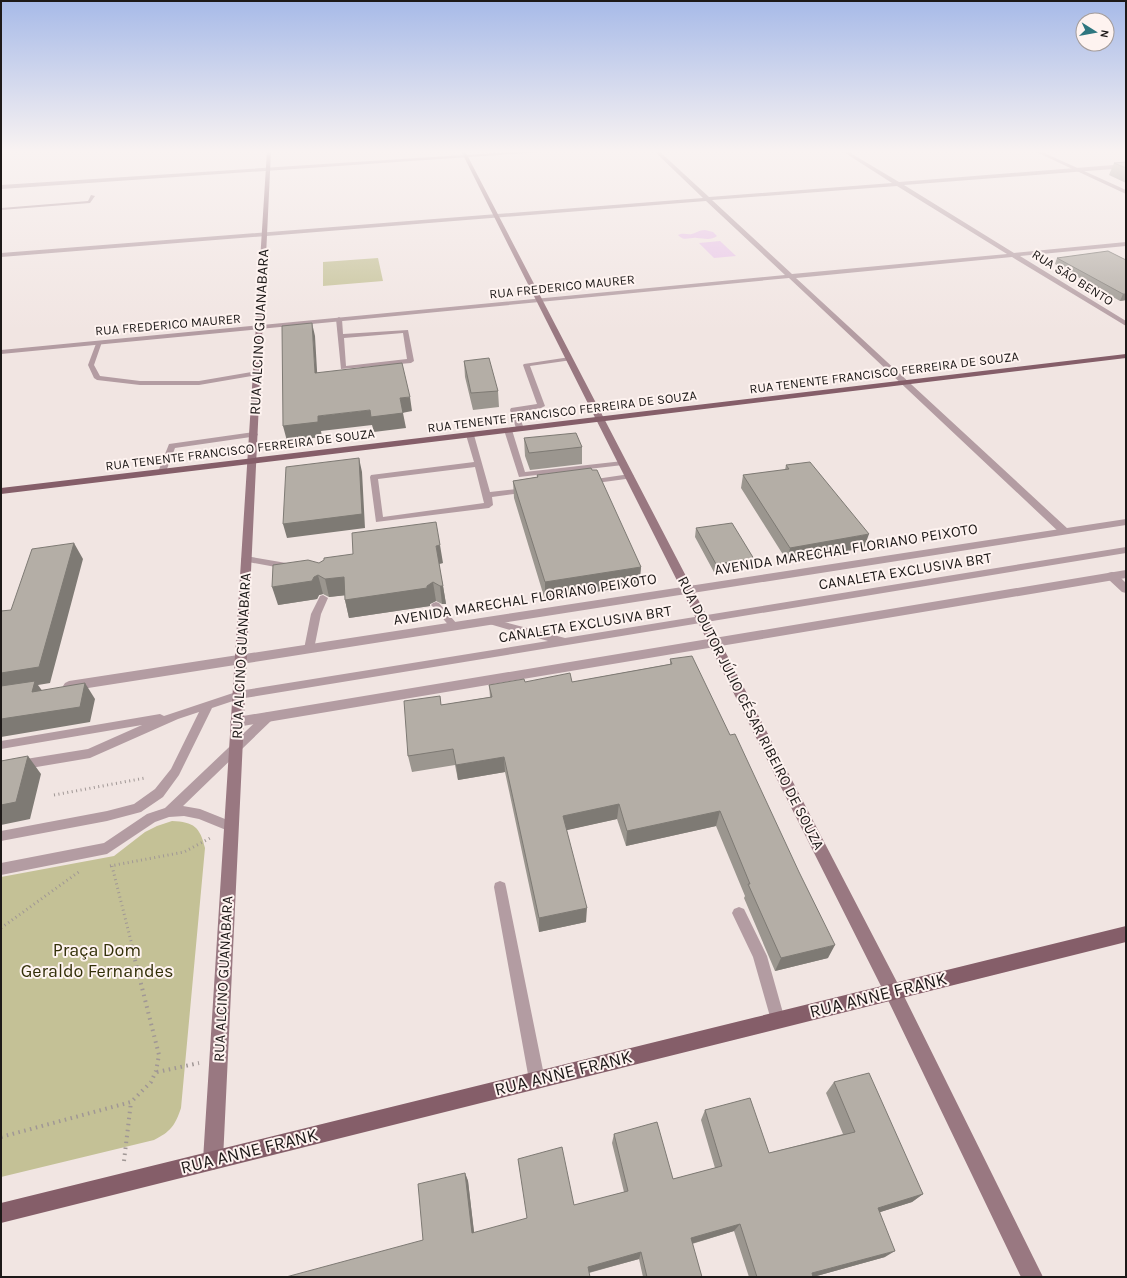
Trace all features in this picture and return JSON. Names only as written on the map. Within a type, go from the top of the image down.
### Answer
[{"type":"main road","name":"RUA ALCINO GUANABARA","points":[[213,1160],[266,211]]},
{"type":"main road","name":"RUA DOUTOR JÚLIO CÉSAR RIBEIRO DE SOUZA","points":[[494,211],[893,992],[1032,1277]]},
{"type":"main road","name":"RUA TENENTE FRANCISCO FERREIRA DE SOUZA","points":[[1,491],[1126,356]]},
{"type":"main road","name":"RUA ANNE FRANK","points":[[1,1213],[1126,934]]},
{"type":"street","points":[[1,255],[564,211]]},
{"type":"street","points":[[720,211],[1064,531]]},
{"type":"street","name":"RUA SÃO BENTO","points":[[942,211],[1126,324]]},
{"type":"street","name":"RUA FREDERICO MAURER","points":[[1,352],[1126,244]]},
{"type":"street","name":"AVENIDA MARECHAL FLORIANO PEIXOTO","points":[[56,688],[1126,522]]},
{"type":"street","points":[[237,722],[1126,574]]},
{"type":"street","points":[[1112,576],[1126,589]]},
{"type":"lane","points":[[340,319],[341,336],[343,368],[411,361],[406,331],[341,336]]},
{"type":"lane","points":[[99,342],[91,365],[98,378],[140,383],[199,383],[257,373]]},
{"type":"lane","points":[[520,429],[514,410],[541,406],[526,365],[570,359]]},
{"type":"lane","points":[[508,430],[522,475],[623,463]]},
{"type":"lane","points":[[162,472],[172,446],[254,434]]},
{"type":"lane","points":[[470,435],[487,495],[489,505],[379,520],[374,477],[478,464]]},
{"type":"lane","points":[[582,483],[630,476]]},
{"type":"lane","points":[[487,495],[535,489]]},
{"type":"lane","name":"CANALETA EXCLUSIVA BRT","points":[[174,716],[239,695],[1126,550]]},
{"type":"lane","points":[[246,559],[286,565],[300,570]]},
{"type":"lane","points":[[309,649],[316,614],[323,598]]},
{"type":"lane","points":[[436,605],[454,626]]},
{"type":"lane","points":[[489,621],[565,642]]},
{"type":"lane","points":[[1,836],[107,816],[137,808],[159,793],[175,772],[208,705]]},
{"type":"lane","points":[[1,745],[174,716]]},
{"type":"lane","points":[[1,768],[90,753],[174,716]]},
{"type":"lane","points":[[169,812],[269,716]]},
{"type":"lane","points":[[1,869],[107,848],[151,818],[169,812],[184,811],[200,814],[231,827]]},
{"type":"lane","points":[[500,887],[537,1080]]},
{"type":"lane","points":[[739,913],[760,956],[778,1020]]},
{"type":"path","points":[[54,795],[145,778]]},
{"type":"path","points":[[1,1137],[131,1102],[147,1089],[157,1072],[159,1055],[112,866]]},
{"type":"path","points":[[1,928],[80,871]]},
{"type":"path","points":[[157,1072],[218,1058]]},
{"type":"path","points":[[121,1183],[131,1102]]},
{"type":"green space","points":[[378,258],[383,281],[323,286],[323,262]]},
{"type":"green space","name":"Praça Dom Geraldo Fernandes","points":[[172,821],[191,824],[195,827],[201,835],[205,848],[181,1108],[174,1124],[168,1131],[154,1140],[1,1177],[1,877],[114,856],[145,832]]},
{"type":"shaded area","points":[[705,230],[713,232],[717,236],[709,239],[685,239],[678,235],[692,234]]},
{"type":"shaded area","points":[[720,241],[736,256],[714,258],[699,243]]},
{"type":"building","points":[[1108,251],[1126,260],[1126,294],[1123,294],[1057,258]]},
{"type":"building","points":[[312,323],[315,373],[402,363],[410,397],[400,398],[403,413],[371,417],[370,410],[318,416],[318,422],[283,426],[282,326]]},
{"type":"building","points":[[489,358],[498,391],[471,393],[464,361]]},
{"type":"building","points":[[576,433],[582,447],[529,453],[524,438]]},
{"type":"building","points":[[359,458],[362,514],[283,524],[286,467]]},
{"type":"building","points":[[810,462],[869,534],[790,548],[743,475],[789,469],[786,465]]},
{"type":"building","points":[[591,468],[592,470],[597,470],[641,567],[545,582],[513,481],[538,477],[537,475]]},
{"type":"building","points":[[436,522],[440,545],[436,546],[443,586],[433,582],[427,586],[427,588],[345,600],[344,577],[325,579],[318,575],[314,577],[312,581],[272,587],[273,565],[308,560],[319,563],[324,560],[324,558],[353,554],[352,533]]},
{"type":"building","points":[[732,523],[754,559],[716,564],[696,528]]},
{"type":"building","points":[[74,543],[39,667],[1,673],[1,611],[11,610],[32,549]]},
{"type":"building","points":[[692,656],[730,735],[735,734],[799,872],[835,945],[781,958],[748,884],[750,884],[720,811],[627,831],[619,804],[563,816],[587,908],[539,918],[504,757],[456,765],[453,749],[408,756],[404,701],[440,696],[441,705],[492,697],[489,685],[524,679],[525,682],[570,673],[572,682],[672,664],[670,659]]},
{"type":"building","points":[[35,681],[32,692],[85,683],[80,707],[1,719],[1,686]]},
{"type":"building","points":[[28,756],[16,802],[1,805],[1,761]]},
{"type":"building","points":[[869,1073],[923,1194],[878,1208],[895,1251],[812,1273],[813,1277],[757,1277],[740,1224],[691,1238],[702,1277],[647,1277],[641,1252],[588,1267],[590,1277],[286,1277],[423,1240],[418,1184],[465,1173],[472,1233],[527,1218],[518,1159],[562,1147],[574,1205],[628,1191],[614,1134],[657,1122],[673,1179],[722,1166],[705,1110],[750,1098],[769,1153],[855,1132],[834,1082]]}]
